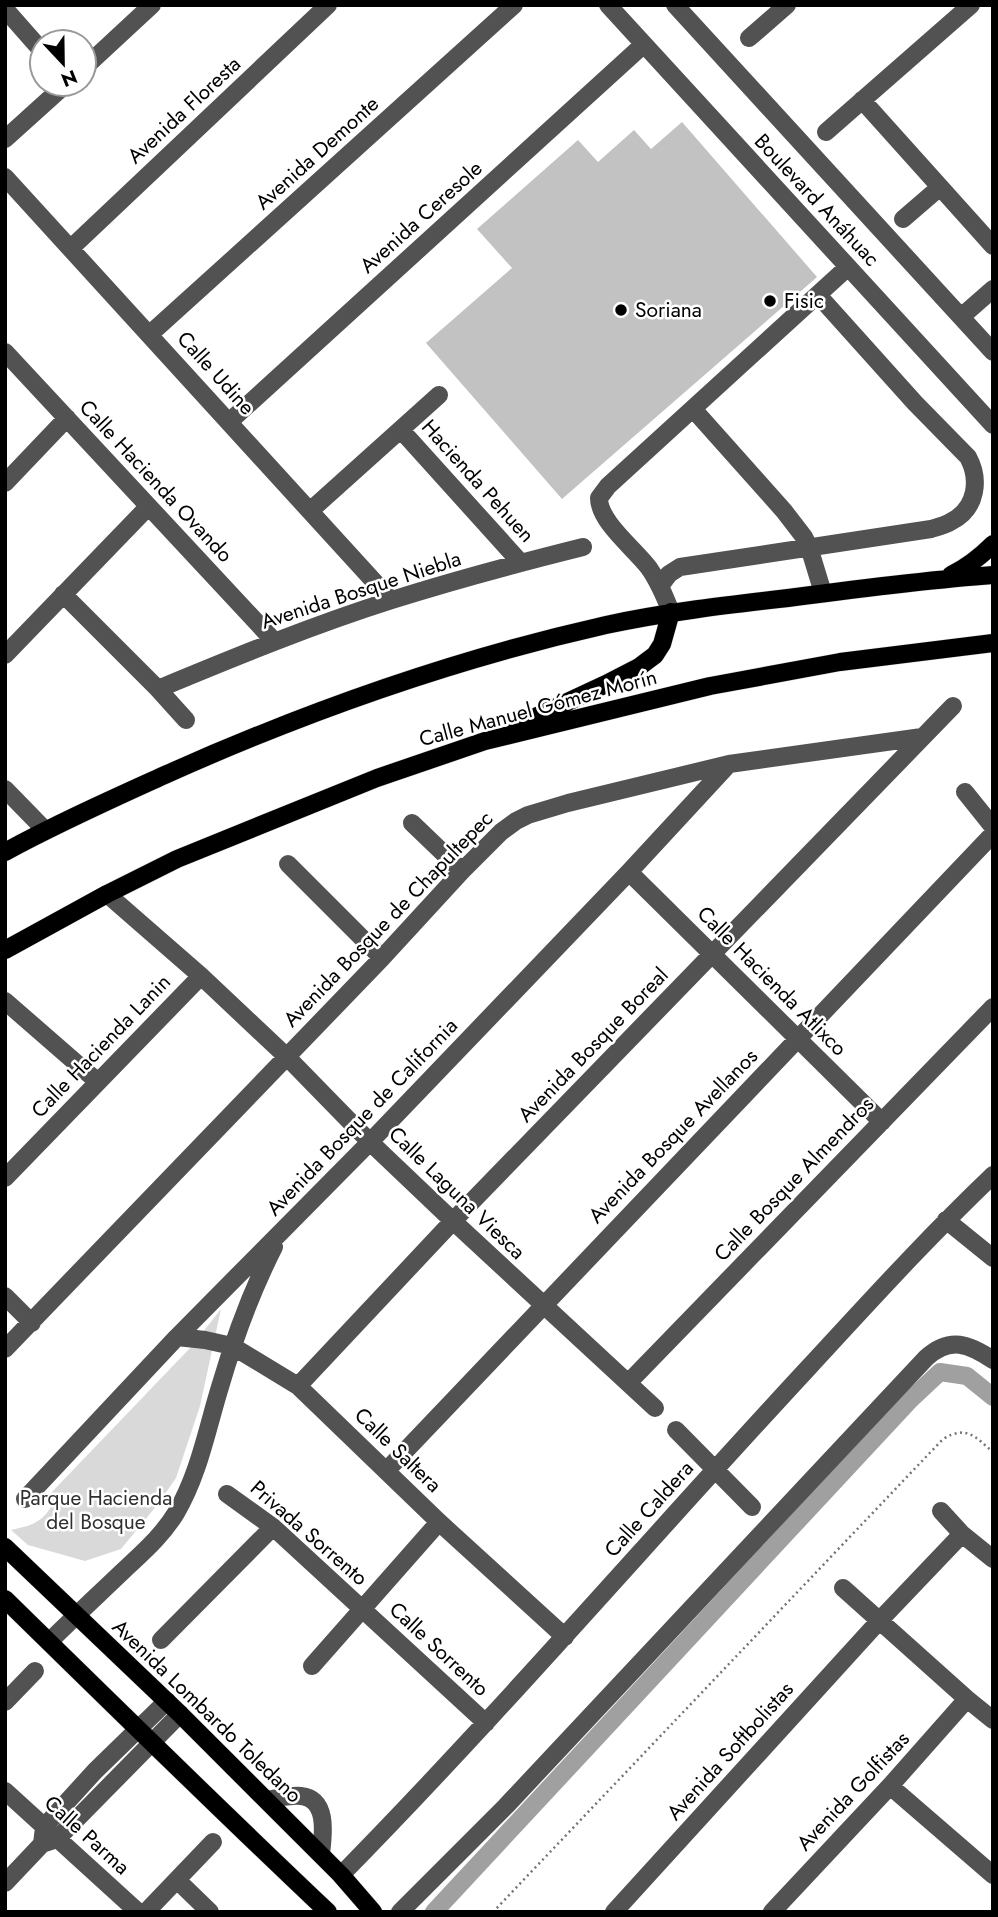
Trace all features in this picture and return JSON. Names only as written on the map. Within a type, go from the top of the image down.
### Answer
[{"type":"main road","points":[[943,579],[966,567],[993,544]]},
{"type":"main road","points":[[5,852],[45,830],[205,757],[368,694],[501,651],[671,612],[993,575]]},
{"type":"main road","points":[[485,741],[639,667],[655,655],[662,644],[671,612]]},
{"type":"main road","name":"Calle Manuel Gómez Morín","points":[[5,950],[177,859],[377,778],[485,741],[710,686],[840,662],[993,643]]},
{"type":"main road","name":"Avenida Lombardo Toledano","points":[[5,1547],[267,1800],[341,1875],[373,1912]]},
{"type":"main road","points":[[5,1599],[137,1730],[328,1912]]},
{"type":"street","points":[[98,55],[152,5]]},
{"type":"street","name":"Avenida Floresta","points":[[71,248],[328,5]]},
{"type":"street","name":"Avenida Demonte","points":[[150,334],[514,5]]},
{"type":"street","name":"Boulevard Anáhuac","points":[[675,5],[993,352]]},
{"type":"street","points":[[826,132],[971,5]]},
{"type":"street","points":[[749,38],[783,6]]},
{"type":"street","points":[[5,9],[28,35]]},
{"type":"street","name":"Boulevard Anáhuac","points":[[619,9],[643,45],[993,425]]},
{"type":"street","name":"Avenida Ceresole","points":[[229,422],[643,45]]},
{"type":"street","points":[[5,139],[50,98]]},
{"type":"street","points":[[862,100],[993,246]]},
{"type":"street","name":"Calle Udine","points":[[5,177],[391,600]]},
{"type":"street","points":[[903,219],[939,188]]},
{"type":"street","points":[[671,612],[660,586],[640,556],[601,512],[600,498],[608,486],[848,267]]},
{"type":"street","points":[[961,317],[993,289]]},
{"type":"street","points":[[660,586],[669,574],[680,567],[930,529],[951,522],[961,516],[968,507],[976,487],[973,466],[961,448],[915,402],[818,295]]},
{"type":"street","name":"Calle Hacienda Ovando","points":[[5,352],[274,641]]},
{"type":"street","points":[[311,510],[439,395]]},
{"type":"street","points":[[694,410],[804,537],[823,593]]},
{"type":"street","points":[[5,483],[67,418]]},
{"type":"street","name":"Hacienda Pehuen","points":[[401,430],[522,562]]},
{"type":"street","points":[[5,655],[148,507]]},
{"type":"street","name":"Avenida Bosque Niebla","points":[[158,689],[274,641],[391,600],[583,547]]},
{"type":"street","points":[[63,594],[186,720]]},
{"type":"street","name":"Avenida Bosque Boreal","points":[[298,1386],[453,1221],[953,706]]},
{"type":"street","name":"Avenida Bosque de Chapultepec","points":[[5,1349],[501,832],[528,815],[568,803],[729,764],[922,737]]},
{"type":"street","name":"Avenida Bosque de California","points":[[25,1499],[177,1337],[370,1142],[629,872],[729,764]]},
{"type":"street","points":[[5,789],[45,830]]},
{"type":"street","points":[[965,792],[993,827]]},
{"type":"street","points":[[412,823],[462,871]]},
{"type":"street","name":"Avenida Bosque Avellanos","points":[[387,1469],[993,834]]},
{"type":"street","points":[[288,864],[382,958]]},
{"type":"street","name":"Calle Hacienda Atlixco","points":[[629,872],[882,1122]]},
{"type":"street","name":"Calle Laguna Viesca","points":[[107,894],[201,976],[453,1221],[655,1408]]},
{"type":"street","name":"Calle Hacienda Lanin","points":[[8,1169],[98,1082],[201,976]]},
{"type":"street","points":[[5,1001],[98,1082]]},
{"type":"street","name":"Calle Bosque Almendros","points":[[628,1383],[993,1007]]},
{"type":"street","name":"Calle Caldera","points":[[341,1875],[565,1637],[714,1469],[946,1220],[993,1175]]},
{"type":"street","points":[[946,1220],[993,1258]]},
{"type":"street","points":[[49,1642],[159,1536],[186,1495],[232,1346],[252,1294],[282,1232]]},
{"type":"street","points":[[5,1296],[32,1323]]},
{"type":"street","name":"Calle Saltera","points":[[177,1337],[232,1346],[298,1386],[439,1522],[565,1637]]},
{"type":"street","points":[[400,1912],[506,1806],[926,1358],[939,1348],[961,1344],[977,1349],[993,1360]]},
{"type":"street","points":[[676,1430],[752,1507]]},
{"type":"street","name":"Privada Sorrento","points":[[227,1494],[274,1527],[361,1608]]},
{"type":"street","points":[[941,1511],[962,1534],[993,1559]]},
{"type":"street","points":[[312,1666],[439,1522]]},
{"type":"street","points":[[161,1640],[274,1527]]},
{"type":"street","name":"Avenida Softbolistas","points":[[614,1912],[962,1534]]},
{"type":"street","points":[[843,1588],[993,1720]]},
{"type":"street","name":"Calle Sorrento","points":[[361,1608],[485,1723]]},
{"type":"street","points":[[5,1702],[35,1671]]},
{"type":"street","name":"Avenida Golfistas","points":[[772,1912],[967,1699]]},
{"type":"street","points":[[5,1883],[48,1836],[95,1771],[167,1701]]},
{"type":"street","points":[[48,1836],[110,1785],[180,1714]]},
{"type":"street","points":[[95,1771],[110,1785]]},
{"type":"street","points":[[890,1786],[993,1875]]},
{"type":"street","name":"Calle Parma","points":[[5,1791],[48,1836],[138,1912]]},
{"type":"street","points":[[267,1800],[304,1796],[313,1801],[323,1821],[321,1854]]},
{"type":"street","points":[[146,1912],[213,1842]]},
{"type":"street","points":[[177,1880],[210,1912]]},
{"type":"path","points":[[493,1912],[943,1439],[960,1431],[970,1434],[993,1452]]},
{"type":"green space","name":"Parque Hacienda del Bosque","points":[[221,1309],[200,1406],[176,1478],[158,1504],[121,1549],[85,1561],[28,1545],[11,1530],[30,1525],[43,1517],[52,1506],[50,1494],[192,1346]]},
{"type":"building","name":"Soriana","points":[[682,122],[817,277],[562,499],[426,343],[512,268],[477,229],[578,140],[598,162],[634,130],[651,149]]},
{"type":"waterway","points":[[434,1912],[909,1401],[940,1372],[967,1376],[993,1397]]},
{"type":"place","name":"Fisic","points":[[770,301]]},
{"type":"place","name":"Soriana","points":[[621,310]]}]
